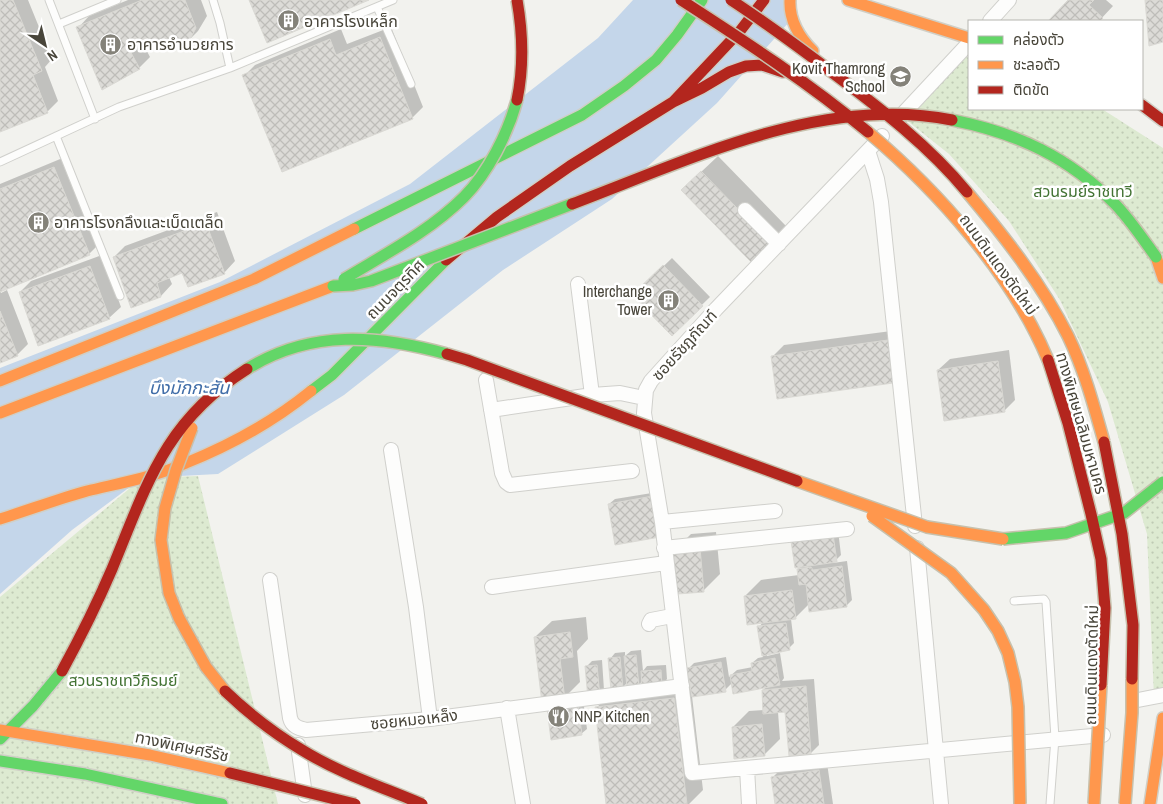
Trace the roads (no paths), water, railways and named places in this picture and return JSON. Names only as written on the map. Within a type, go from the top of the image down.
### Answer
[{"type":"main road","points":[[0,413],[333,286],[436,221],[464,197],[482,174],[500,145],[514,112],[522,77],[524,44],[517,0]]},
{"type":"main road","name":"ทางพิเศษเฉลิมมหานคร","points":[[681,0],[799,78],[831,102],[901,162],[951,213],[997,272],[1043,348],[1052,371],[1072,441],[1100,548],[1104,589],[1104,630],[1094,804]]},
{"type":"main road","points":[[0,381],[254,279],[582,115],[649,66],[676,37],[702,0]]},
{"type":"main road","name":"ทางพิเศษเฉลิมมหานคร","points":[[731,0],[769,25],[856,90],[914,137],[954,176],[988,217],[1034,280],[1054,310],[1069,338],[1089,391],[1105,445],[1122,534],[1133,625],[1132,713],[1125,804]]},
{"type":"main road","name":"ถนนจตุรทิศ","points":[[0,519],[85,492],[142,478],[185,464],[237,440],[265,424],[332,375],[452,254],[497,217],[570,166],[673,102],[740,31],[764,0]]},
{"type":"main road","name":"ถนนดินแดงตัดใหม่","points":[[790,0],[789,6],[793,24],[811,49],[898,118],[943,159],[985,207],[1033,272],[1067,325],[1085,370],[1108,440],[1136,576],[1140,624],[1140,669],[1131,804]]},
{"type":"main road","points":[[848,0],[968,38]]},
{"type":"main road","name":"ถนนดินแดงตัดใหม่","points":[[673,102],[710,84],[740,66],[763,64],[787,74],[825,102],[871,147],[902,171],[945,216],[1009,301],[1044,360],[1080,449],[1103,536],[1109,582],[1110,672],[1100,804]]},
{"type":"main road","points":[[1143,106],[1163,121]]},
{"type":"main road","points":[[333,286],[354,285],[371,281],[684,162],[755,138],[824,120],[894,114],[944,117],[991,128],[1042,149],[1061,160],[1086,178],[1116,204],[1133,224],[1156,257],[1163,278]]},
{"type":"main road","points":[[0,739],[22,719],[62,671],[80,639],[99,598],[152,474],[174,436],[201,405],[223,384],[261,360],[284,350],[309,343],[355,338],[394,341],[428,348],[467,360],[927,527],[1005,539],[1066,533],[1124,513],[1163,482]]},
{"type":"main road","points":[[201,405],[176,470],[165,508],[161,540],[169,593],[192,643],[206,667],[222,688],[243,708],[302,750],[349,774],[422,804]]},
{"type":"main road","points":[[849,500],[951,573],[984,610],[998,632],[1008,653],[1015,682],[1018,707],[1020,804]]},
{"type":"main road","points":[[1150,804],[1163,718]]},
{"type":"main road","name":"ทางพิเศษศรีรัช","points":[[0,730],[150,755],[355,804]]},
{"type":"main road","points":[[0,761],[85,774],[222,804]]},
{"type":"street","points":[[991,20],[1009,0]]},
{"type":"street","name":"ซอยรัชฎภัณฑ์","points":[[747,768],[692,773],[662,522],[644,413],[646,390],[651,380],[716,309],[968,44]]},
{"type":"street","points":[[871,147],[882,202],[911,474],[941,804]]},
{"type":"street","points":[[745,210],[779,244]]},
{"type":"street","points":[[578,284],[592,395]]},
{"type":"street","points":[[486,380],[502,473],[506,482],[510,485],[632,471]]},
{"type":"street","points":[[491,410],[592,395],[620,393],[644,398]]},
{"type":"street","points":[[391,450],[416,607],[430,719]]},
{"type":"street","points":[[662,522],[775,511]]},
{"type":"street","points":[[664,548],[847,528]]},
{"type":"street","points":[[492,587],[666,563]]},
{"type":"street","points":[[270,580],[290,718],[291,722],[300,729],[310,804]]},
{"type":"street","points":[[649,624],[651,620],[672,616]]},
{"type":"street","name":"ซอยหมอเหล็ง","points":[[300,729],[430,719],[682,686]]},
{"type":"street","points":[[1138,700],[1163,695]]},
{"type":"street","points":[[507,708],[523,804]]},
{"type":"street","points":[[300,729],[297,730],[297,733],[306,804]]},
{"type":"street","points":[[749,804],[747,768],[1106,734]]},
{"type":"lane","points":[[49,0],[60,24],[95,118]]},
{"type":"lane","points":[[60,24],[117,0]]},
{"type":"lane","points":[[213,0],[230,68]]},
{"type":"lane","points":[[0,162],[119,107],[230,68],[393,0]]},
{"type":"lane","points":[[377,7],[410,84]]},
{"type":"lane","points":[[56,136],[120,296]]},
{"type":"lane","points":[[1014,601],[1044,599],[1046,602],[1055,738],[1050,804]]},
{"type":"water","name":"บึงมักกะสัน","points":[[633,0],[797,0],[790,21],[717,103],[612,199],[503,270],[344,395],[218,474],[142,478],[72,530],[0,594],[0,368],[220,282],[410,184],[598,38]]},
{"type":"place","name":"อาคารโรงเหล็ก","points":[[288,21]]},
{"type":"place","name":"อาคารอำนวยการ","points":[[111,44]]},
{"type":"place","name":"Kovit Thamrong School","points":[[901,77]]},
{"type":"place","name":"อาคารโรงกลึงและเบ็ดเตล็ด","points":[[38,222]]},
{"type":"place","name":"Interchange Tower","points":[[668,300]]},
{"type":"place","name":"NNP Kitchen","points":[[558,716]]},
{"type":"park label","name":"สวนรมย์ราชเทวี","points":[[1083,191]]},
{"type":"park label","name":"สวนราชเทวีภิรมย์","points":[[123,680]]}]
